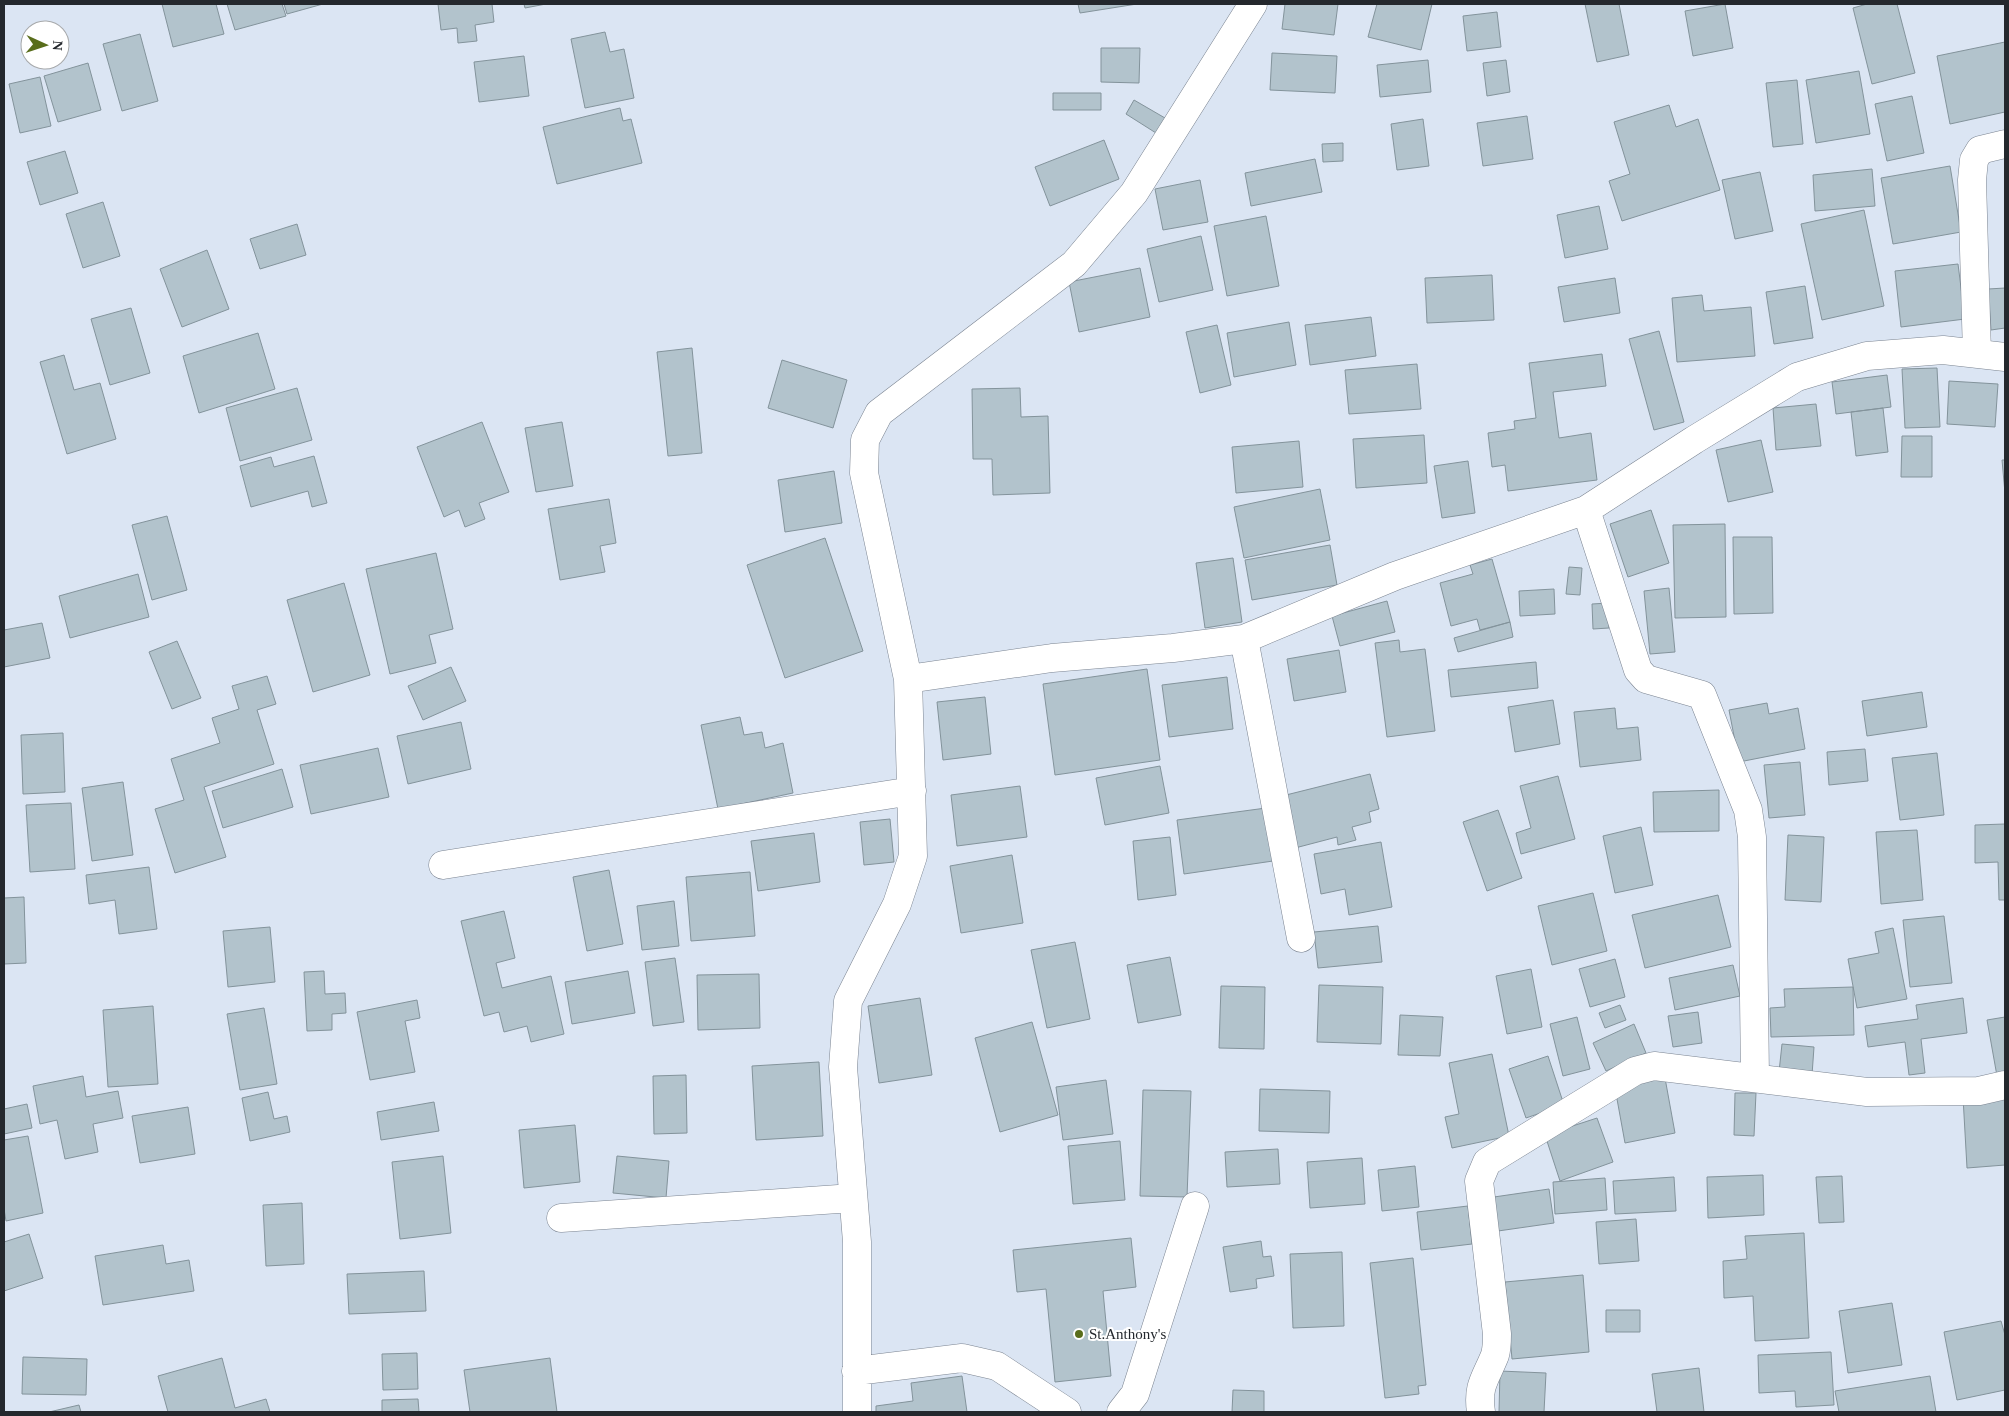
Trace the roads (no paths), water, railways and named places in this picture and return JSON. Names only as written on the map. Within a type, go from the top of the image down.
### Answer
[{"type":"street","points":[[857,1412],[856,1242],[843,1068],[848,1001],[897,904],[913,856],[908,680],[864,473],[865,440],[879,412],[1074,264],[1134,193],[1253,4]]},
{"type":"street","points":[[1977,354],[1972,180],[1974,160],[1980,150],[2005,144]]},
{"type":"street","points":[[908,680],[1052,658],[1173,648],[1244,639],[1395,576],[1586,510],[1694,440],[1797,377],[1867,356],[1943,350],[2005,357]]},
{"type":"street","points":[[1586,510],[1638,670],[1646,679],[1702,695],[1748,810],[1752,837],[1755,1078]]},
{"type":"street","points":[[1244,639],[1301,938]]},
{"type":"street","points":[[443,865],[912,792]]},
{"type":"street","points":[[1481,1412],[1479,1400],[1482,1381],[1495,1353],[1497,1334],[1479,1181],[1487,1162],[1635,1071],[1654,1066],[1867,1092],[1979,1091],[2005,1085]]},
{"type":"street","points":[[561,1218],[853,1198]]},
{"type":"street","points":[[1121,1412],[1135,1394],[1195,1206]]},
{"type":"street","points":[[856,1371],[962,1358],[997,1366],[1067,1412]]},
{"type":"place","name":"St.Anthony's","points":[[1079,1334]]}]
